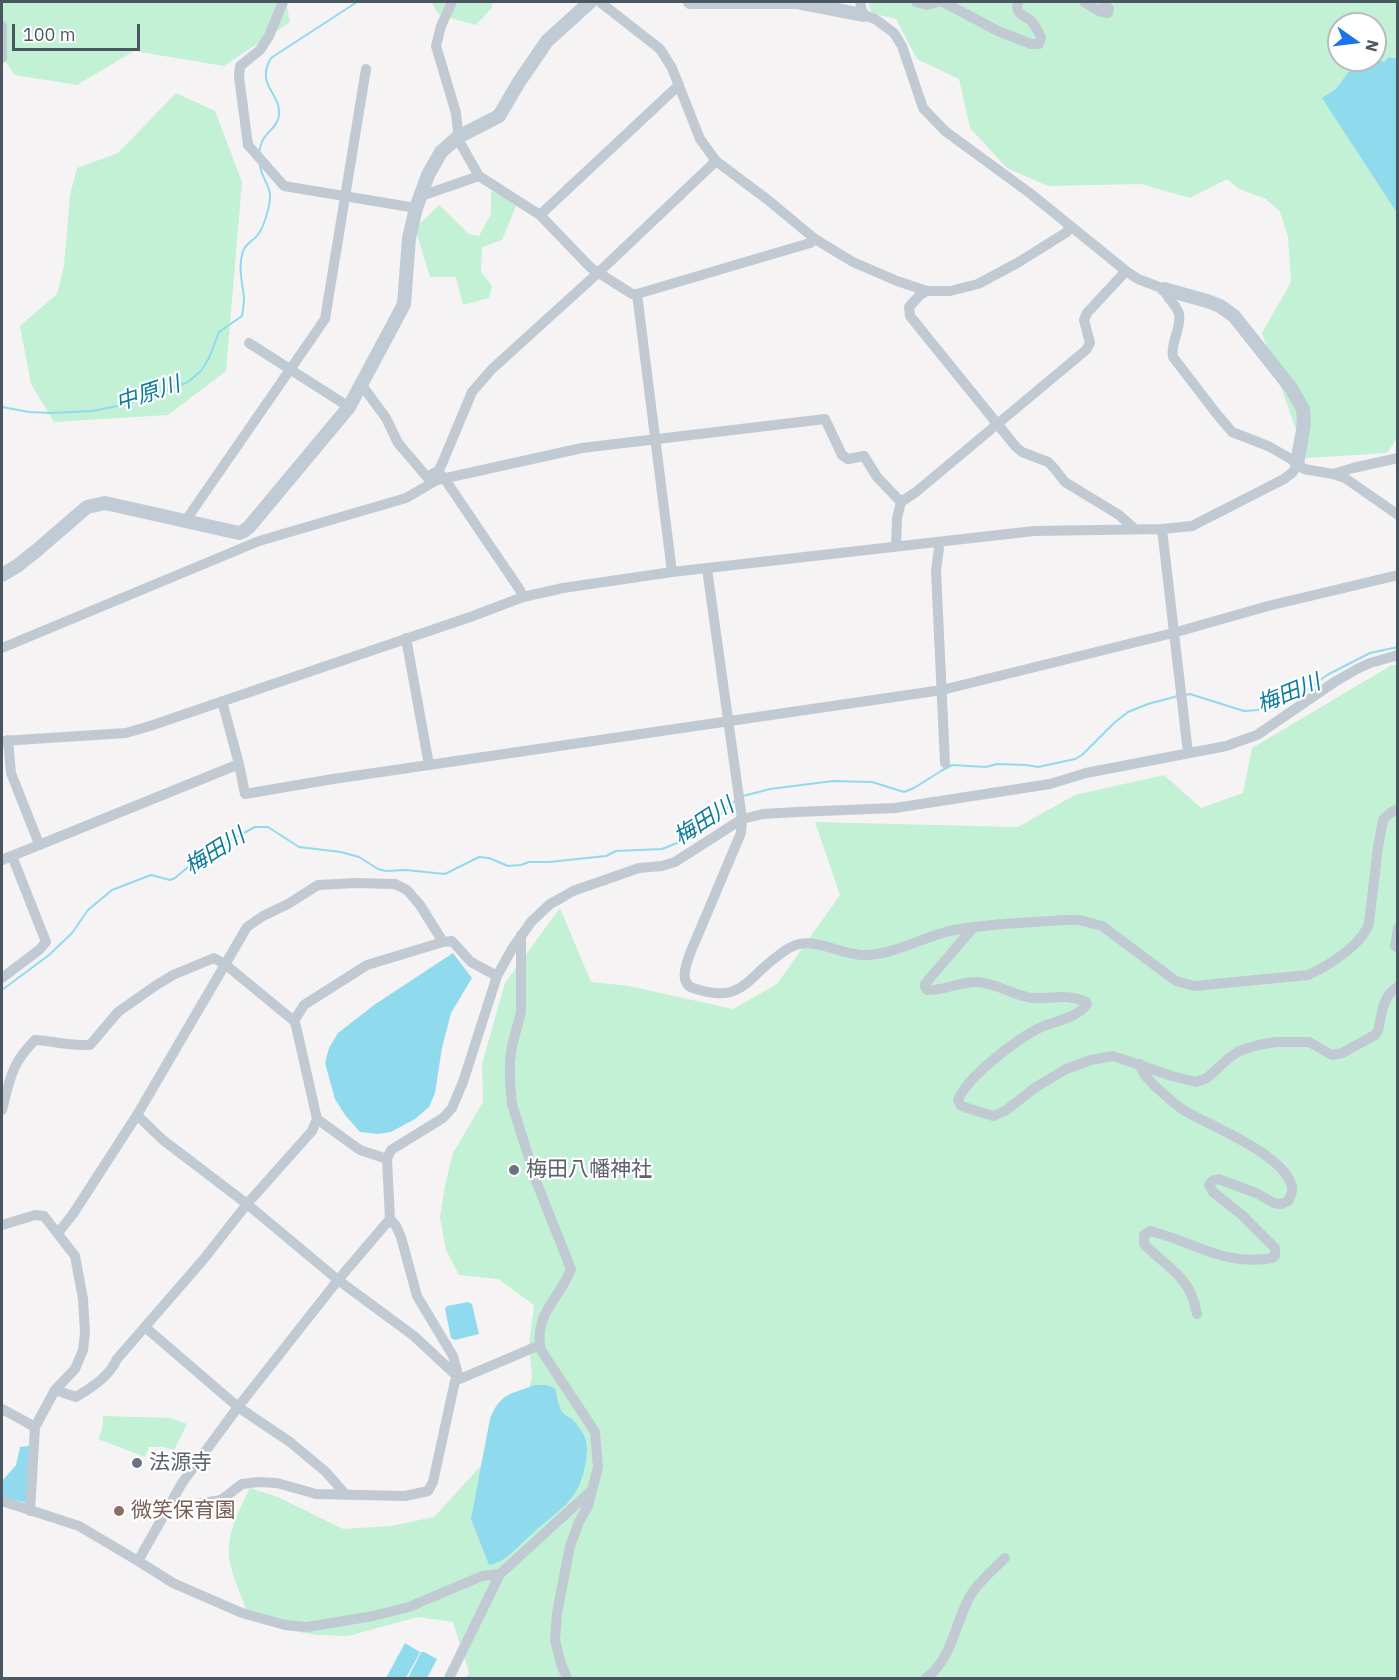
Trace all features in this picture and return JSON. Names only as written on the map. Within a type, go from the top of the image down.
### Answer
[{"type":"street","points":[[283,2],[269,36],[260,50],[240,66],[239,77],[248,145],[284,186],[419,202],[480,176]]},
{"type":"street","points":[[452,2],[441,26],[436,46],[456,113],[458,137],[480,176],[540,215],[591,268],[632,294],[637,294],[810,243],[815,239]]},
{"type":"street","points":[[2,575],[30,556],[87,507],[105,504],[239,533],[249,527],[349,407],[404,304],[409,238],[428,175],[441,152],[458,137],[499,116],[546,41],[590,2]]},
{"type":"street","points":[[600,2],[660,49],[672,68],[700,139],[716,161],[815,239],[853,262],[927,291],[950,291],[978,284],[1019,262],[1067,232],[1069,226]]},
{"type":"street","points":[[39,844],[11,774],[5,740],[126,732],[150,726],[523,597],[563,588],[672,572],[1034,531],[1162,529],[1192,526],[1284,479],[1293,472],[1297,464],[1304,430],[1303,409],[1284,379],[1234,316],[1220,306],[1164,289],[1126,272],[1031,194],[945,131],[923,108],[902,46],[894,33],[862,8],[796,2],[690,2]]},
{"type":"street","points":[[916,2],[927,5],[937,2]]},
{"type":"street","points":[[943,2],[998,31],[1031,44],[1039,44],[1041,37],[1032,21],[1020,15],[1017,9],[1018,2]]},
{"type":"street","points":[[1084,2],[1108,13],[1109,9],[1103,2]]},
{"type":"street","points":[[2,26],[2,58]]},
{"type":"street","points":[[186,520],[325,319],[366,69]]},
{"type":"street","points":[[540,215],[679,85]]},
{"type":"street","points":[[2,648],[259,541],[406,498],[437,480],[472,392],[492,369],[716,161]]},
{"type":"street","points":[[896,546],[897,518],[901,502],[1086,350],[1090,343],[1084,320],[1087,313],[1126,272]]},
{"type":"street","points":[[1164,289],[1166,297],[1179,313],[1172,350],[1173,357],[1232,432],[1268,446],[1304,469],[1345,478],[1398,515]]},
{"type":"street","points":[[927,291],[909,307],[910,316],[1016,447],[1022,452],[1048,462],[1065,482],[1119,515],[1135,529]]},
{"type":"street","points":[[637,294],[672,572]]},
{"type":"street","points":[[249,343],[349,407]]},
{"type":"street","points":[[361,384],[386,418],[398,443],[427,477],[582,448],[825,418],[842,454],[848,459],[864,456],[878,477],[901,502]]},
{"type":"street","points":[[1333,474],[1398,459]]},
{"type":"street","points":[[441,474],[523,597]]},
{"type":"street","points":[[249,527],[259,541]]},
{"type":"street","points":[[1162,529],[1188,753]]},
{"type":"street","points":[[937,542],[939,548],[936,571],[945,764]]},
{"type":"street","points":[[707,569],[742,819],[741,832],[685,970],[687,984],[691,987],[729,993],[740,990],[770,961],[796,945],[824,946],[862,955],[888,951],[954,930],[1063,920],[1079,920],[1102,926],[1176,981],[1194,986],[1308,975],[1349,949],[1367,930],[1383,820],[1389,813],[1398,809]]},
{"type":"street","points":[[222,701],[245,794],[333,779],[942,690],[1398,575]]},
{"type":"street","points":[[406,638],[429,765]]},
{"type":"street","points":[[459,1378],[453,1356],[417,1296],[401,1237],[390,1219],[387,1159],[391,1150],[443,1118],[452,1108],[463,1082],[497,976],[521,935],[550,904],[573,891],[639,868],[662,866],[675,862],[742,819],[763,814],[895,808],[1050,784],[1086,773],[1226,746],[1257,735],[1359,668],[1398,656]]},
{"type":"street","points":[[2,978],[46,942],[7,858],[239,764]]},
{"type":"street","points":[[58,1233],[73,1214],[137,1115],[247,927],[318,885],[395,884],[407,890],[420,905],[443,942]]},
{"type":"street","points":[[973,928],[925,984],[927,990],[977,982],[1004,988],[1034,999],[1065,996],[1081,999],[1087,1004],[1077,1013],[1038,1028],[1012,1044],[976,1075],[961,1092],[958,1100],[961,1106],[993,1116],[1005,1112],[1036,1087],[1066,1069],[1091,1060],[1113,1056],[1196,1082],[1207,1078],[1234,1054],[1258,1045],[1276,1042],[1309,1042],[1332,1055],[1342,1053],[1375,1035],[1386,998],[1398,987]]},
{"type":"street","points":[[1398,928],[1395,946],[1398,948]]},
{"type":"street","points":[[521,935],[521,1011],[510,1061],[512,1104],[536,1181],[571,1269],[567,1281],[548,1306],[543,1317],[539,1331],[540,1345],[541,1350],[596,1432],[598,1467],[588,1506],[570,1546],[556,1613],[555,1640],[567,1678]]},
{"type":"street","points":[[294,1021],[304,1005],[367,965],[443,942],[452,941],[471,962],[497,976]]},
{"type":"street","points":[[2,1110],[12,1070],[24,1051],[35,1040],[78,1046],[90,1045],[118,1012],[155,986],[173,975],[214,958],[226,965],[294,1021],[317,1119],[312,1131],[247,1204],[203,1260],[117,1359],[113,1368],[96,1384],[76,1396],[55,1390]]},
{"type":"street","points":[[1140,1064],[1151,1083],[1172,1102],[1273,1161],[1285,1172],[1292,1184],[1292,1193],[1288,1201],[1281,1204],[1274,1203],[1256,1192],[1218,1179],[1209,1185],[1213,1192],[1242,1215],[1275,1248],[1275,1256],[1272,1258],[1239,1260],[1207,1252],[1150,1231],[1144,1235],[1144,1244],[1179,1274],[1191,1290],[1197,1314]]},
{"type":"street","points":[[137,1115],[163,1140],[247,1204],[338,1280],[414,1336],[459,1378]]},
{"type":"street","points":[[317,1119],[360,1150],[387,1159]]},
{"type":"street","points":[[2,1225],[35,1215],[44,1216],[75,1256],[83,1299],[85,1333],[75,1369],[55,1390],[34,1427],[30,1511]]},
{"type":"street","points":[[138,1561],[182,1483],[238,1407],[338,1280],[390,1219]]},
{"type":"street","points":[[145,1327],[238,1407],[290,1442],[326,1472],[346,1495]]},
{"type":"street","points":[[166,1509],[221,1500],[242,1484],[258,1482],[277,1483],[316,1494],[405,1496],[428,1491],[433,1482],[455,1381],[540,1345]]},
{"type":"street","points":[[2,1409],[34,1427]]},
{"type":"street","points":[[449,1678],[500,1574],[592,1490]]},
{"type":"street","points":[[2,1501],[79,1526],[173,1584],[242,1613],[285,1626],[307,1627],[373,1616],[409,1607],[482,1576],[500,1574]]},
{"type":"street","points":[[926,1678],[941,1665],[971,1594],[1005,1558]]},
{"type":"green space","points":[[2,2],[286,2],[290,22],[224,66],[134,51],[77,85],[15,75],[2,57]]},
{"type":"green space","points":[[431,2],[493,2],[491,9],[476,25],[439,15]]},
{"type":"green space","points":[[868,2],[1397,2],[1398,437],[1387,453],[1306,458],[1262,333],[1291,282],[1288,237],[1280,212],[1266,199],[1239,189],[1227,179],[1190,198],[1141,184],[1048,186],[1007,168],[970,128],[959,79],[917,59],[896,19],[871,13]]},
{"type":"green space","points":[[176,93],[215,111],[242,182],[226,371],[168,415],[54,422],[31,384],[20,326],[57,294],[64,266],[70,195],[77,168],[118,153]]},
{"type":"green space","points":[[491,191],[504,196],[516,206],[502,240],[482,247],[481,272],[492,286],[489,298],[463,305],[456,277],[430,277],[415,228],[439,205],[469,234],[479,236],[491,214]]},
{"type":"green space","points":[[1392,665],[1397,665],[1397,1678],[466,1678],[469,1673],[453,1622],[418,1617],[348,1636],[317,1635],[281,1629],[247,1612],[232,1570],[229,1553],[234,1523],[250,1488],[278,1497],[343,1529],[391,1526],[434,1517],[489,1457],[525,1407],[532,1376],[529,1346],[534,1305],[498,1279],[459,1275],[446,1250],[440,1218],[453,1153],[483,1102],[482,1064],[505,983],[560,908],[591,982],[629,986],[733,1009],[777,984],[840,895],[815,822],[1018,827],[1075,795],[1164,775],[1201,808],[1243,793],[1252,748]]},
{"type":"green space","points":[[103,1416],[171,1418],[187,1424],[174,1450],[149,1447],[145,1457],[98,1439],[102,1430]]},
{"type":"water","points":[[1389,57],[1397,59],[1397,213],[1322,98],[1336,89],[1349,72],[1387,72]]},
{"type":"water","points":[[453,953],[472,978],[451,1013],[442,1048],[435,1093],[429,1107],[415,1119],[391,1132],[377,1134],[360,1132],[335,1099],[325,1063],[329,1048],[338,1033],[374,1005]]},
{"type":"water","points":[[468,1302],[472,1304],[479,1334],[455,1340],[451,1338],[445,1309],[447,1306]]},
{"type":"water","points":[[535,1385],[555,1388],[562,1411],[583,1433],[587,1450],[583,1475],[574,1495],[560,1510],[501,1561],[489,1565],[471,1519],[490,1419],[502,1399]]},
{"type":"water","points":[[29,1446],[27,1503],[2,1497],[2,1481],[16,1465],[20,1447]]},
{"type":"water","points":[[405,1643],[420,1652],[406,1678],[386,1678]]},
{"type":"water","points":[[421,1652],[437,1659],[427,1678],[408,1678]]},
{"type":"waterway","name":"中原川","points":[[259,152],[263,140],[275,125],[279,115],[279,107],[266,75],[271,58],[357,2]]},
{"type":"waterway","name":"中原川","points":[[2,407],[51,413],[92,411],[128,404],[188,382],[201,371],[209,358],[219,332],[242,316],[244,297],[241,262],[244,248],[261,230],[270,201],[269,189],[260,164]]},
{"type":"waterway","name":"梅田川","points":[[1184,695],[1190,694],[1244,711],[1257,710],[1305,692],[1327,675],[1370,653],[1398,647]]},
{"type":"waterway","name":"梅田川","points":[[743,796],[770,789],[833,781],[872,782],[904,792],[952,765],[986,767],[997,764],[1038,767],[1075,759],[1128,712],[1178,696]]},
{"type":"waterway","name":"梅田川","points":[[2,990],[49,955],[72,933],[88,910],[112,890],[151,875],[170,880],[175,878],[201,856],[255,827],[268,827],[299,847],[341,852],[359,857],[378,869],[386,871],[406,870],[445,874],[479,857],[489,858],[508,866],[529,862],[606,856],[616,851],[662,849],[677,843],[713,821],[735,801]]},
{"type":"place","name":"梅田八幡神社","points":[[514,1170]]},
{"type":"place","name":"法源寺","points":[[137,1463]]},
{"type":"place","name":"微笑保育園","points":[[119,1511]]}]
